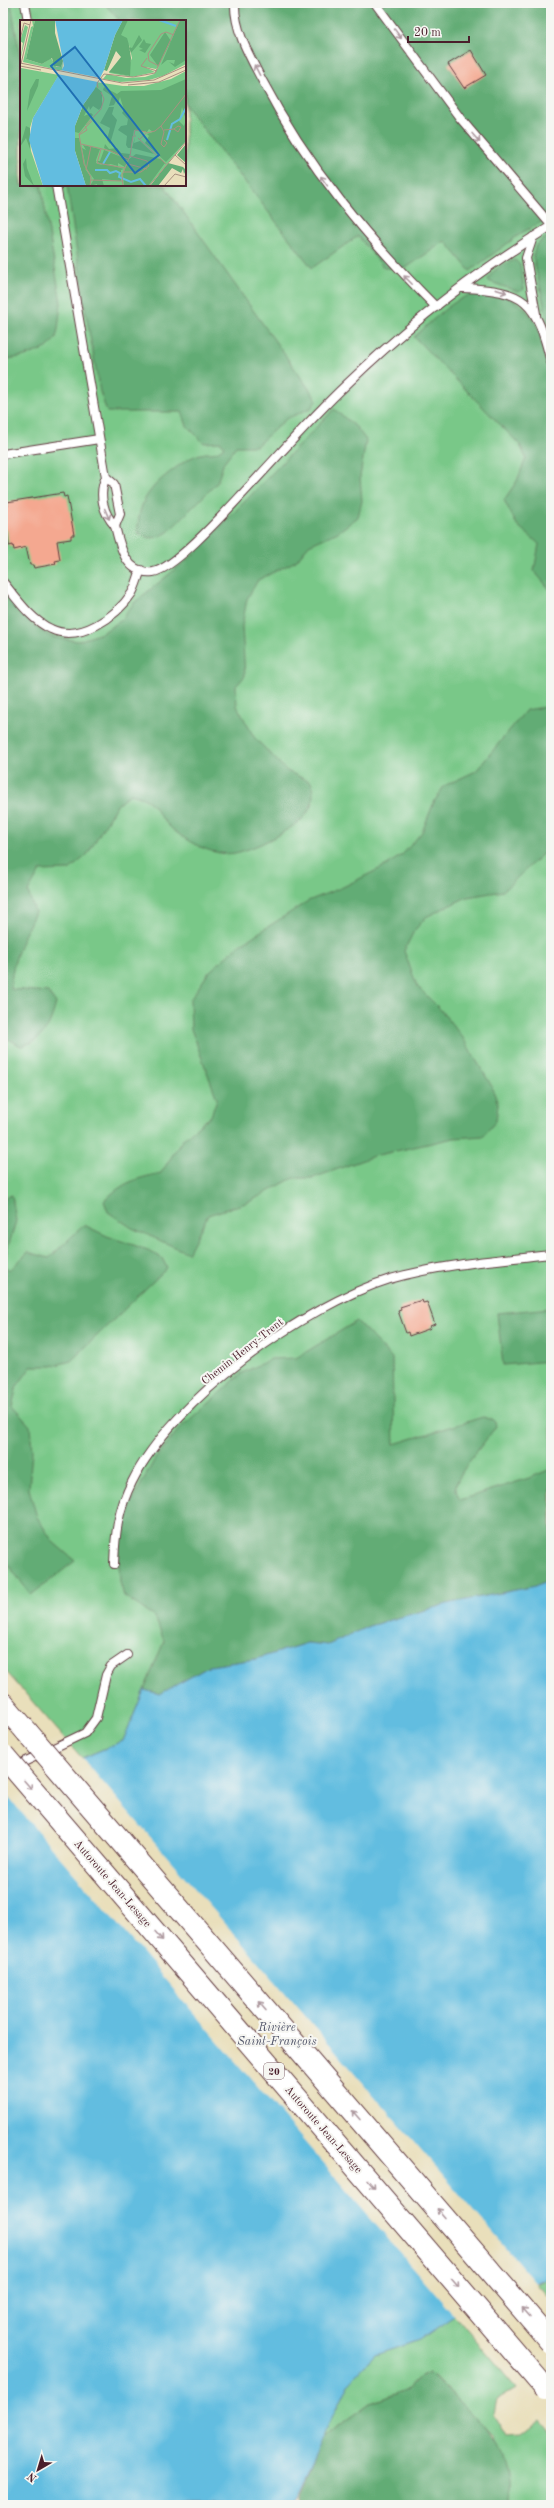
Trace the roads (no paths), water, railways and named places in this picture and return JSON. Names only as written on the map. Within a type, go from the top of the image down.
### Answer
[{"type":"highway","points":[[3,1704],[551,2342]]},
{"type":"highway","name":"Autoroute Jean-Lesage","points":[[3,1755],[548,2391]]},
{"type":"lane","points":[[24,3],[28,20]]},
{"type":"lane","points":[[235,3],[238,24],[255,67],[289,127],[314,167],[368,237],[436,308]]},
{"type":"lane","points":[[56,186],[106,477],[101,488],[106,516],[115,526],[122,555],[135,567],[141,570],[159,570],[179,556],[221,517],[346,384],[436,308],[551,225],[460,118],[374,3]]},
{"type":"lane","points":[[533,237],[526,258],[536,314],[543,328],[551,362]]},
{"type":"lane","points":[[462,288],[504,291],[516,296],[536,314]]},
{"type":"lane","points":[[3,454],[99,439]]},
{"type":"lane","points":[[106,477],[114,484],[120,514],[115,526]]},
{"type":"lane","points":[[3,582],[28,612],[40,622],[51,629],[70,633],[78,632],[108,618],[132,592],[141,570]]},
{"type":"lane","name":"Chemin Henry-Trent","points":[[114,1564],[118,1518],[132,1481],[147,1457],[177,1420],[197,1401],[272,1340],[320,1310],[389,1280],[448,1266],[551,1254]]},
{"type":"lane","points":[[3,1772],[85,1733],[96,1718],[106,1675],[111,1666],[127,1655]]},
{"type":"water","name":"Rivière Saint-François","points":[[551,1578],[551,2277],[455,2316],[420,2340],[375,2355],[349,2382],[290,2505],[3,2505],[3,1791],[123,1741],[144,1690],[160,1694],[210,1666],[256,1659],[307,1643],[328,1645],[369,1626],[451,1603],[536,1586]]}]
